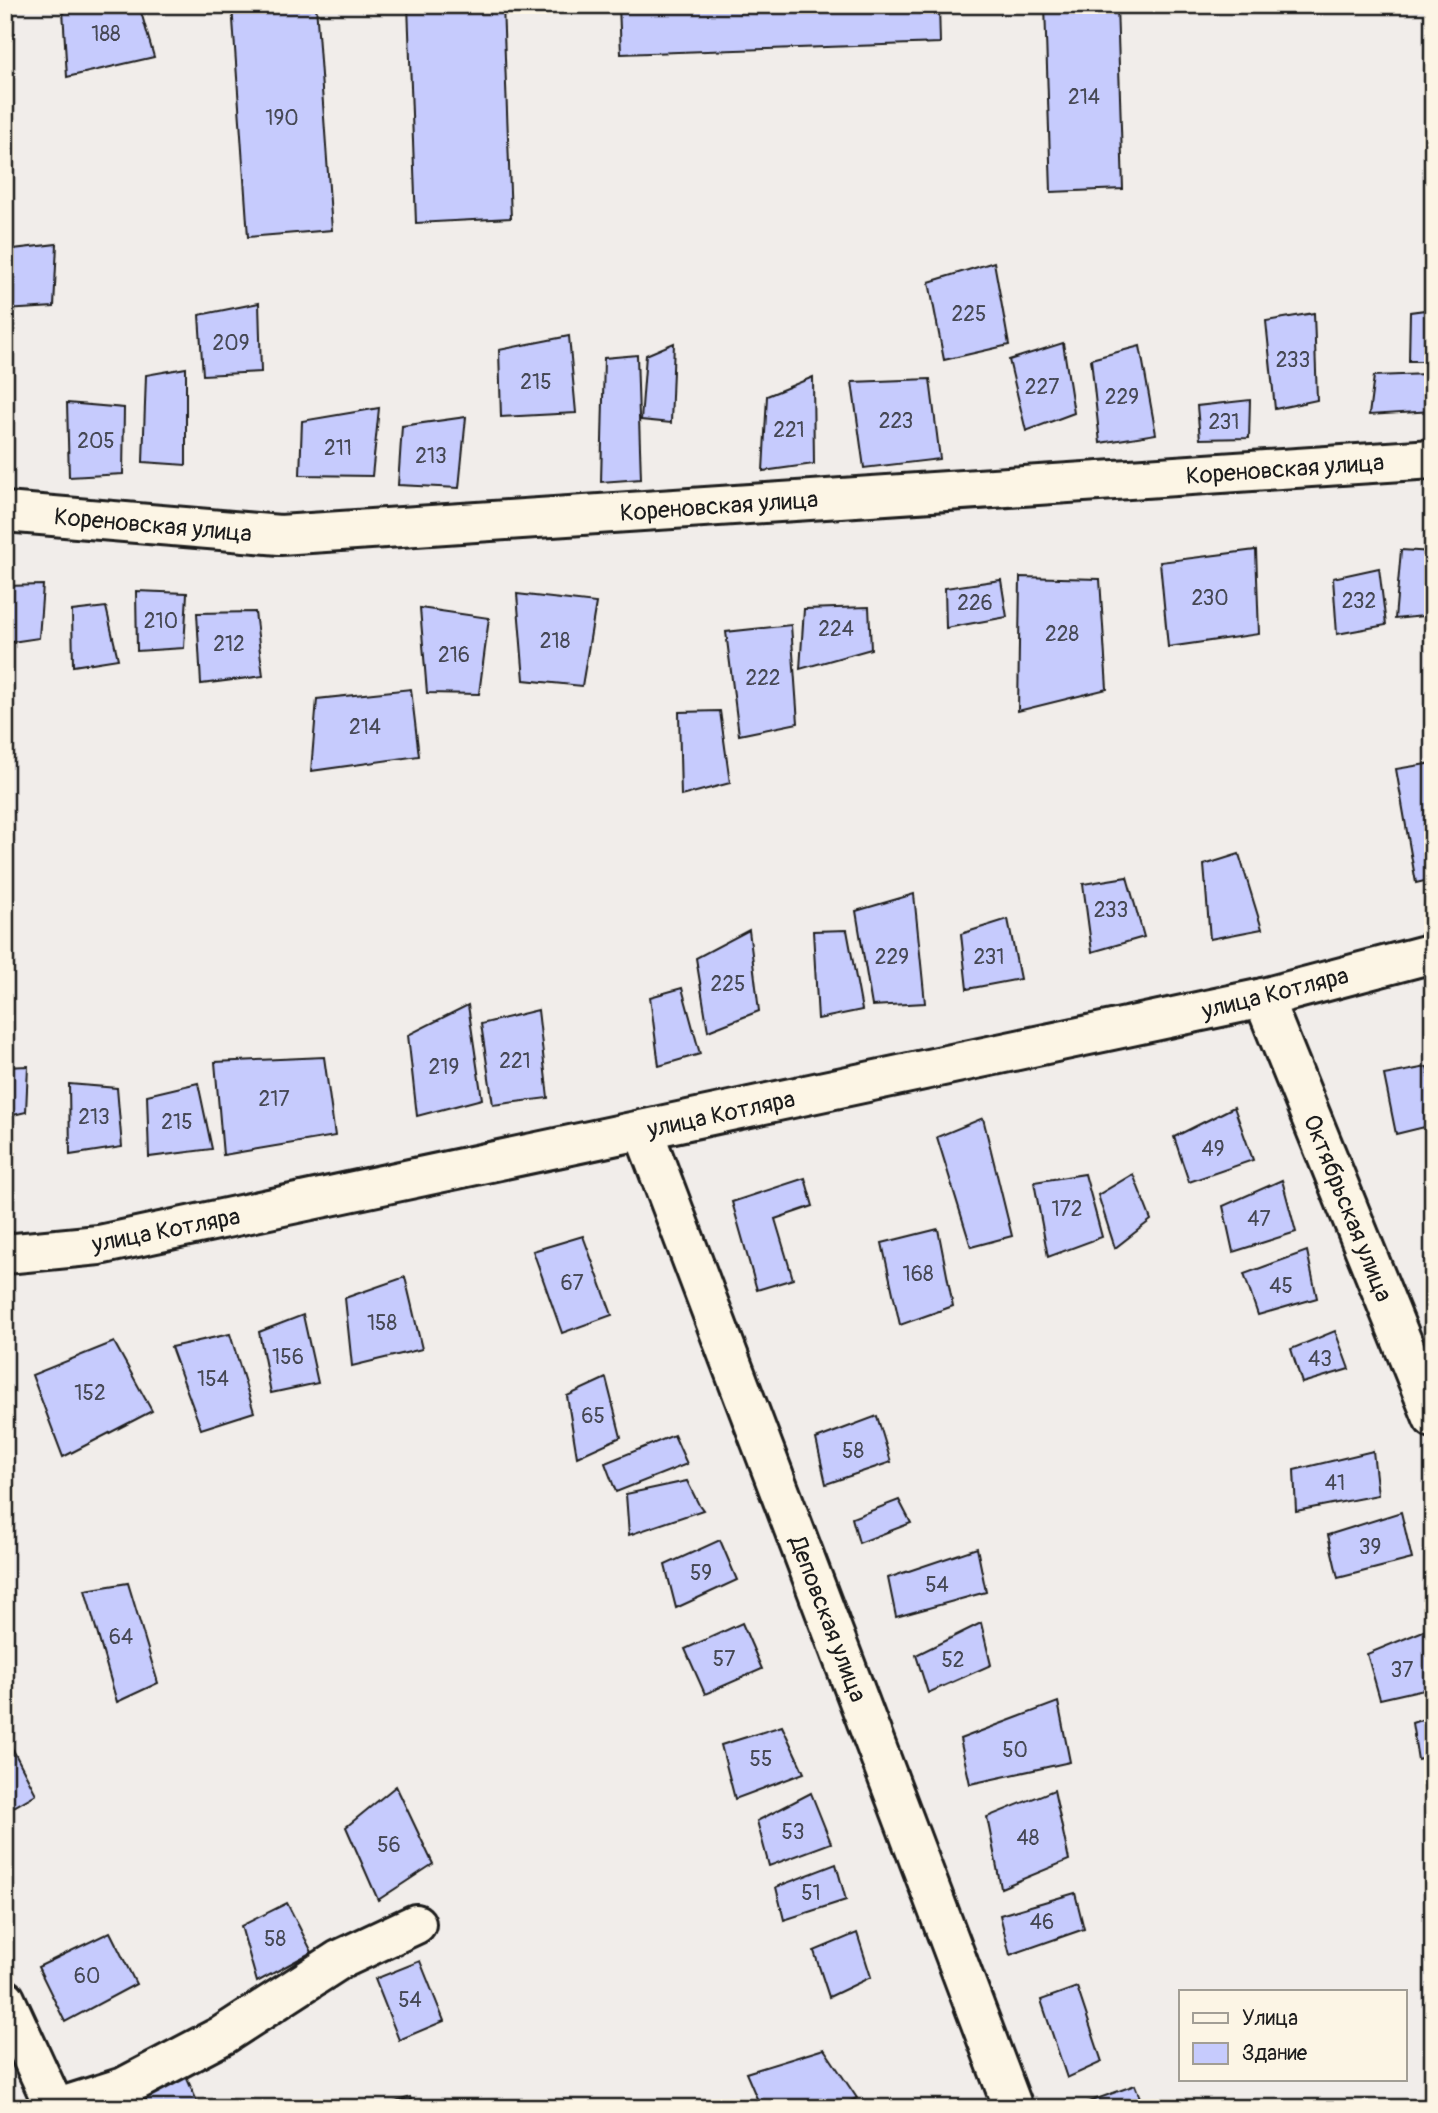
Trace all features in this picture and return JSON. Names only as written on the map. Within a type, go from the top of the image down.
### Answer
[{"type":"street","name":"Кореновская улица","points":[[5,512],[280,535],[1433,459]]},
{"type":"street","name":"улица Котляра","points":[[5,1254],[99,1245],[1264,999],[1433,953]]},
{"type":"street","name":"Октябрьская улица","points":[[1264,999],[1433,1418]]},
{"type":"street","name":"Деповская улица","points":[[643,1130],[1013,2108]]},
{"type":"street","points":[[5,1999],[56,2108],[124,2087],[223,2035],[339,1960],[416,1924]]},
{"type":"building","points":[[79,5],[139,5],[154,57],[67,77],[63,10]]},
{"type":"building","points":[[232,5],[316,5],[332,230],[248,237]]},
{"type":"building","points":[[408,5],[503,5],[511,218],[416,223]]},
{"type":"building","points":[[619,5],[939,5],[940,43],[621,54]]},
{"type":"building","points":[[1045,5],[1117,5],[1123,189],[1051,192]]},
{"type":"building","points":[[57,244],[54,307],[5,310],[5,250]]},
{"type":"building","points":[[994,262],[1009,345],[944,360],[929,282]]},
{"type":"building","points":[[259,303],[261,372],[203,375],[199,315]]},
{"type":"building","points":[[1433,309],[1433,361],[1409,361],[1410,312]]},
{"type":"building","points":[[1314,313],[1317,400],[1275,409],[1266,321]]},
{"type":"building","points":[[569,336],[576,413],[501,417],[499,350]]},
{"type":"building","points":[[674,343],[671,423],[641,420],[646,355]]},
{"type":"building","points":[[1063,343],[1074,413],[1026,431],[1009,360]]},
{"type":"building","points":[[1140,346],[1156,434],[1100,443],[1091,359]]},
{"type":"building","points":[[637,355],[641,479],[601,482],[604,358]]},
{"type":"building","points":[[186,368],[186,465],[143,462],[146,375]]},
{"type":"building","points":[[1428,374],[1433,411],[1369,415],[1374,376]]},
{"type":"building","points":[[813,377],[814,464],[763,471],[767,396]]},
{"type":"building","points":[[930,379],[940,459],[864,468],[852,382]]},
{"type":"building","points":[[1250,400],[1249,438],[1200,439],[1197,406]]},
{"type":"building","points":[[67,403],[124,408],[123,474],[69,477]]},
{"type":"building","points":[[379,408],[372,476],[300,475],[302,421]]},
{"type":"building","points":[[466,417],[459,488],[398,485],[402,426]]},
{"type":"building","points":[[1256,550],[1259,634],[1168,647],[1160,562]]},
{"type":"building","points":[[1401,550],[1433,552],[1433,615],[1395,619]]},
{"type":"building","points":[[1379,568],[1386,625],[1337,634],[1333,578]]},
{"type":"building","points":[[1020,577],[1100,579],[1107,689],[1018,711]]},
{"type":"building","points":[[1001,580],[1007,617],[946,628],[945,588]]},
{"type":"building","points":[[43,585],[39,638],[5,643],[5,586]]},
{"type":"building","points":[[136,591],[187,593],[184,648],[137,651]]},
{"type":"building","points":[[517,594],[596,603],[582,686],[524,680]]},
{"type":"building","points":[[106,607],[118,659],[73,666],[72,611]]},
{"type":"building","points":[[869,607],[871,649],[800,669],[804,609]]},
{"type":"building","points":[[420,608],[489,618],[479,694],[427,693]]},
{"type":"building","points":[[255,612],[263,676],[201,684],[197,613]]},
{"type":"building","points":[[791,625],[798,723],[739,735],[726,632]]},
{"type":"building","points":[[411,689],[419,756],[311,771],[317,699]]},
{"type":"building","points":[[720,711],[730,783],[681,796],[679,712]]},
{"type":"building","points":[[1433,763],[1433,879],[1416,883],[1396,769]]},
{"type":"building","points":[[1239,854],[1262,929],[1210,939],[1204,865]]},
{"type":"building","points":[[1127,877],[1144,937],[1092,952],[1083,884]]},
{"type":"building","points":[[914,894],[925,1003],[872,1006],[856,911]]},
{"type":"building","points":[[1008,919],[1020,979],[967,989],[961,934]]},
{"type":"building","points":[[749,930],[759,1011],[708,1031],[696,958]]},
{"type":"building","points":[[847,930],[862,1010],[818,1019],[813,931]]},
{"type":"building","points":[[682,988],[700,1054],[659,1066],[650,997]]},
{"type":"building","points":[[468,1005],[482,1099],[417,1116],[408,1035]]},
{"type":"building","points":[[538,1010],[548,1098],[493,1105],[481,1024]]},
{"type":"building","points":[[324,1057],[335,1136],[223,1155],[215,1062]]},
{"type":"building","points":[[28,1066],[26,1112],[5,1117],[5,1067]]},
{"type":"building","points":[[1427,1067],[1433,1096],[1433,1125],[1396,1134],[1384,1075]]},
{"type":"building","points":[[198,1083],[212,1149],[149,1157],[147,1095]]},
{"type":"building","points":[[69,1084],[117,1088],[122,1147],[70,1155]]},
{"type":"building","points":[[1234,1107],[1253,1160],[1189,1182],[1174,1137]]},
{"type":"building","points":[[983,1118],[1012,1236],[971,1247],[937,1137]]},
{"type":"building","points":[[1085,1174],[1102,1237],[1048,1257],[1034,1182]]},
{"type":"building","points":[[1133,1174],[1151,1220],[1115,1248],[1098,1195]]},
{"type":"building","points":[[805,1178],[813,1206],[775,1219],[793,1279],[757,1290],[732,1202]]},
{"type":"building","points":[[1282,1180],[1296,1232],[1233,1252],[1223,1206]]},
{"type":"building","points":[[938,1229],[953,1306],[900,1325],[882,1243]]},
{"type":"building","points":[[583,1236],[612,1315],[562,1333],[533,1251]]},
{"type":"building","points":[[1307,1251],[1317,1298],[1258,1315],[1244,1274]]},
{"type":"building","points":[[405,1277],[422,1349],[352,1366],[345,1298]]},
{"type":"building","points":[[303,1315],[318,1383],[271,1393],[259,1332]]},
{"type":"building","points":[[1335,1331],[1349,1369],[1302,1383],[1291,1349]]},
{"type":"building","points":[[230,1334],[254,1412],[201,1429],[171,1347]]},
{"type":"building","points":[[114,1342],[152,1411],[63,1457],[32,1375]]},
{"type":"building","points":[[606,1378],[621,1437],[577,1457],[567,1396]]},
{"type":"building","points":[[877,1416],[891,1462],[826,1484],[816,1439]]},
{"type":"building","points":[[674,1435],[687,1464],[616,1492],[605,1463]]},
{"type":"building","points":[[1373,1451],[1378,1495],[1296,1511],[1294,1470]]},
{"type":"building","points":[[687,1481],[703,1510],[629,1535],[626,1494]]},
{"type":"building","points":[[899,1500],[911,1523],[859,1543],[852,1518]]},
{"type":"building","points":[[1401,1512],[1412,1559],[1338,1578],[1328,1535]]},
{"type":"building","points":[[720,1540],[737,1580],[676,1608],[665,1565]]},
{"type":"building","points":[[977,1548],[986,1592],[896,1617],[888,1578]]},
{"type":"building","points":[[128,1583],[158,1683],[117,1702],[85,1590]]},
{"type":"building","points":[[5,1597],[12,1617],[5,1619]]},
{"type":"building","points":[[742,1623],[762,1669],[705,1694],[685,1649]]},
{"type":"building","points":[[981,1623],[991,1665],[928,1693],[916,1655]]},
{"type":"building","points":[[1433,1627],[1433,1687],[1380,1699],[1367,1654]]},
{"type":"building","points":[[1058,1702],[1070,1762],[970,1784],[960,1739]]},
{"type":"building","points":[[1433,1716],[1433,1755],[1418,1760],[1412,1723]]},
{"type":"building","points":[[782,1726],[804,1773],[735,1799],[721,1745]]},
{"type":"building","points":[[11,1746],[36,1794],[5,1812],[5,1748]]},
{"type":"building","points":[[396,1786],[433,1864],[378,1900],[346,1827]]},
{"type":"building","points":[[1054,1790],[1069,1860],[1001,1888],[987,1817]]},
{"type":"building","points":[[811,1793],[831,1843],[769,1866],[757,1821]]},
{"type":"building","points":[[836,1864],[846,1900],[784,1920],[776,1887]]},
{"type":"building","points":[[1075,1893],[1084,1929],[1010,1955],[1000,1915]]},
{"type":"building","points":[[287,1903],[312,1952],[257,1982],[241,1926]]},
{"type":"building","points":[[110,1932],[136,1984],[65,2022],[38,1967]]},
{"type":"building","points":[[857,1933],[871,1977],[829,1997],[814,1951]]},
{"type":"building","points":[[420,1961],[444,2021],[399,2040],[375,1979]]},
{"type":"building","points":[[1077,1987],[1102,2062],[1067,2078],[1041,2000]]},
{"type":"building","points":[[824,2049],[857,2098],[835,2108],[761,2108],[746,2073]]},
{"type":"building","points":[[185,2074],[200,2108],[115,2108]]},
{"type":"building","points":[[1135,2085],[1144,2108],[1072,2108]]},
{"type":"building","points":[[410,2097],[414,2108],[379,2108]]}]
